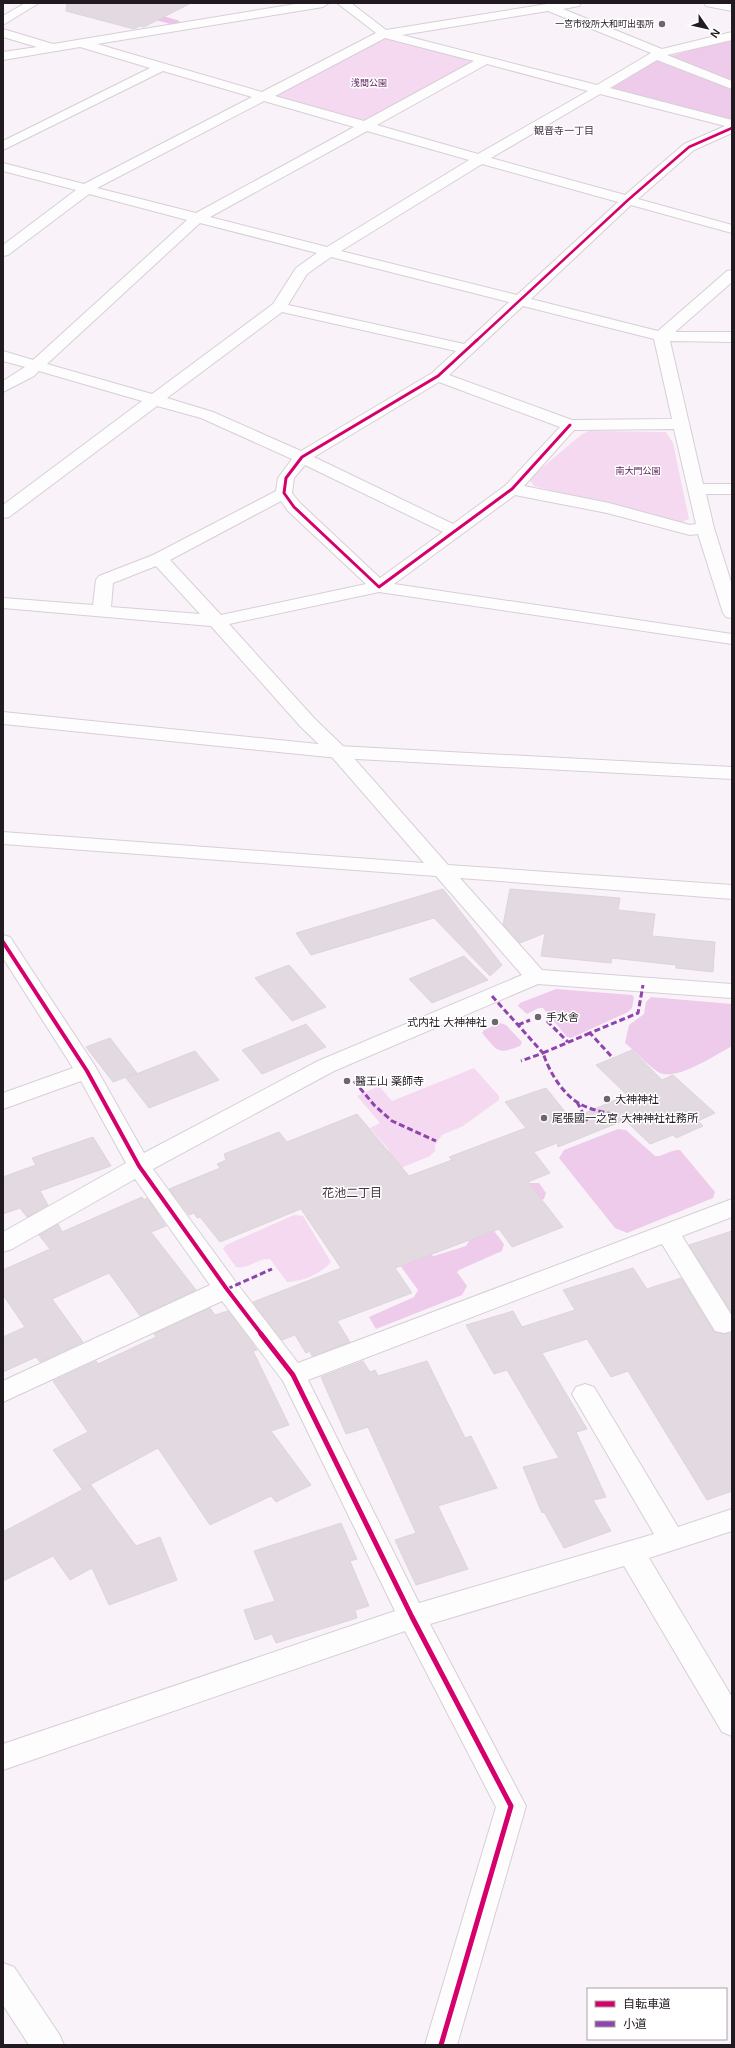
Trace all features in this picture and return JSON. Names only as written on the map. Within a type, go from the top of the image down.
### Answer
[{"type":"street","points":[[3,21],[32,3]]},
{"type":"street","points":[[344,3],[384,34],[732,124]]},
{"type":"street","points":[[3,252],[86,189],[262,96],[384,34],[575,3]]},
{"type":"street","points":[[710,3],[732,7]]},
{"type":"street","points":[[3,56],[314,4]]},
{"type":"street","points":[[551,8],[732,85]]},
{"type":"street","points":[[3,33],[53,47]]},
{"type":"street","points":[[3,513],[56,476],[155,399],[279,307],[301,272],[330,251],[480,159],[596,90],[659,55],[732,36]]},
{"type":"street","points":[[79,43],[480,159],[732,229]]},
{"type":"street","points":[[3,387],[28,373],[196,219],[486,60]]},
{"type":"street","points":[[3,146],[161,67]]},
{"type":"street","points":[[379,587],[294,507],[284,493],[286,478],[302,457],[438,376],[628,200],[689,147],[732,128]]},
{"type":"street","points":[[3,167],[196,219],[330,251],[661,336],[732,337]]},
{"type":"street","points":[[661,336],[732,274]]},
{"type":"street","points":[[279,307],[468,349]]},
{"type":"street","points":[[661,336],[696,489],[706,528],[732,613]]},
{"type":"street","points":[[3,356],[207,415],[302,457],[456,532]]},
{"type":"street","points":[[438,376],[570,425],[681,424]]},
{"type":"street","points":[[379,587],[456,532],[512,489],[570,425]]},
{"type":"street","points":[[512,489],[609,508],[690,530],[706,528]]},
{"type":"street","points":[[696,489],[732,489]]},
{"type":"street","points":[[101,611],[105,580],[158,559],[198,540],[284,493]]},
{"type":"street","points":[[158,559],[217,621],[307,722],[338,752],[536,977]]},
{"type":"street","points":[[3,603],[217,621],[379,587],[732,639]]},
{"type":"street","points":[[3,718],[338,752],[732,773]]},
{"type":"street","points":[[3,838],[440,869],[732,892]]},
{"type":"street","points":[[3,942],[86,1072],[140,1166],[226,1288],[293,1375],[412,1617],[511,1806],[441,2045]]},
{"type":"street","points":[[3,1243],[140,1166],[326,1066],[536,977],[732,991]]},
{"type":"street","points":[[3,1102],[86,1072]]},
{"type":"street","points":[[293,1375],[732,1208]]},
{"type":"street","points":[[668,1233],[724,1324]]},
{"type":"street","points":[[3,1392],[226,1288]]},
{"type":"street","points":[[585,1394],[671,1540]]},
{"type":"street","points":[[3,1757],[412,1617],[671,1540],[732,1520]]},
{"type":"street","points":[[631,1552],[732,1723]]},
{"type":"street","points":[[3,1978],[48,2045]]},
{"type":"green space","name":"浅間公園","points":[[385,37],[480,61],[364,123],[270,95]]},
{"type":"green space","name":"南大門公園","points":[[589,431],[666,432],[673,443],[689,519],[674,523],[534,486],[529,479],[582,434]]},
{"type":"green space","points":[[474,1068],[499,1096],[499,1100],[463,1126],[442,1135],[435,1145],[435,1151],[430,1156],[379,1177],[364,1161],[389,1150],[370,1128],[380,1123],[357,1096],[379,1086],[392,1101]]},
{"type":"green space","points":[[294,1215],[303,1216],[331,1262],[322,1270],[311,1276],[293,1282],[287,1282],[270,1259],[261,1260],[245,1267],[236,1267],[223,1249],[226,1245]]},
{"type":"shaded area","points":[[732,41],[732,122],[609,89],[610,87],[659,59],[722,42]]},
{"type":"shaded area","points":[[556,989],[632,995],[634,997],[632,1008],[628,1012],[571,1038],[567,1037],[543,1008],[539,1008],[527,1014],[518,1006],[520,1003]]},
{"type":"shaded area","points":[[651,997],[732,1004],[732,1046],[706,1061],[684,1071],[674,1074],[658,1072],[625,1043],[629,1025],[644,1014],[646,1002]]},
{"type":"shaded area","points":[[500,1023],[506,1025],[522,1042],[520,1046],[502,1051],[498,1050],[482,1033],[484,1030]]},
{"type":"shaded area","points":[[618,1129],[626,1130],[655,1156],[680,1150],[715,1192],[713,1198],[627,1233],[615,1228],[559,1158],[564,1150]]},
{"type":"shaded area","points":[[529,1183],[539,1183],[546,1193],[544,1199],[492,1218],[488,1223],[504,1244],[502,1251],[457,1272],[467,1286],[462,1295],[376,1329],[369,1317],[414,1297],[418,1290],[394,1257],[422,1243],[431,1255],[434,1256],[466,1246],[469,1241],[452,1217]]},
{"type":"building","points":[[67,3],[191,3],[144,27],[140,26],[134,29],[66,11]]},
{"type":"building","points":[[443,889],[502,965],[490,976],[434,918],[311,955],[296,933]]},
{"type":"building","points":[[510,889],[620,898],[618,910],[655,914],[652,936],[715,942],[713,972],[676,968],[676,965],[612,958],[611,963],[541,956],[545,933],[520,943],[503,925]]},
{"type":"building","points":[[464,956],[488,980],[432,1003],[409,979]]},
{"type":"building","points":[[289,965],[326,1007],[292,1021],[255,978]]},
{"type":"building","points":[[306,1024],[326,1047],[262,1074],[242,1050]]},
{"type":"building","points":[[110,1038],[137,1073],[113,1082],[86,1047]]},
{"type":"building","points":[[632,1050],[662,1080],[673,1075],[715,1113],[698,1121],[703,1126],[676,1138],[673,1135],[650,1144],[625,1120],[558,1147],[557,1143],[534,1152],[550,1173],[528,1182],[563,1227],[512,1247],[499,1229],[395,1268],[412,1293],[337,1321],[350,1342],[312,1356],[310,1351],[306,1353],[295,1335],[282,1340],[253,1302],[341,1268],[301,1209],[220,1242],[200,1217],[197,1218],[194,1213],[189,1215],[169,1189],[220,1168],[217,1164],[226,1160],[224,1154],[279,1132],[287,1142],[357,1114],[409,1176],[452,1160],[449,1157],[526,1128],[505,1102],[546,1088],[571,1119],[627,1095],[596,1065]]},
{"type":"building","points":[[195,1051],[219,1080],[149,1108],[126,1078]]},
{"type":"building","points":[[93,1137],[111,1166],[40,1191],[48,1205],[27,1217],[20,1208],[3,1214],[3,1177],[36,1165],[32,1158]]},
{"type":"building","points":[[142,1197],[144,1200],[147,1198],[166,1226],[151,1232],[196,1290],[140,1316],[109,1273],[52,1299],[83,1342],[40,1362],[36,1357],[3,1372],[3,1337],[25,1327],[3,1295],[3,1270],[50,1249],[39,1235],[58,1224],[62,1232]]},
{"type":"building","points":[[732,1231],[732,1313],[689,1245]]},
{"type":"building","points":[[633,1268],[647,1289],[681,1278],[714,1332],[724,1334],[732,1333],[732,1491],[707,1500],[628,1371],[611,1377],[587,1339],[542,1353],[587,1429],[576,1432],[606,1497],[593,1500],[611,1531],[564,1548],[544,1512],[542,1513],[523,1467],[559,1458],[507,1370],[494,1374],[466,1325],[513,1311],[522,1327],[575,1310],[563,1290]]},
{"type":"building","points":[[210,1308],[215,1315],[228,1311],[257,1350],[253,1351],[289,1425],[271,1431],[311,1485],[276,1502],[271,1496],[210,1525],[158,1448],[82,1489],[53,1450],[88,1432],[53,1381],[96,1361],[98,1364],[156,1337],[154,1334]]},
{"type":"building","points":[[363,1361],[370,1372],[375,1370],[378,1376],[427,1361],[465,1438],[471,1436],[497,1488],[438,1506],[468,1569],[416,1585],[395,1540],[416,1533],[368,1427],[346,1434],[321,1377]]},
{"type":"building","points":[[91,1485],[136,1546],[160,1537],[177,1580],[109,1605],[92,1568],[70,1580],[53,1556],[3,1581],[3,1532]]},
{"type":"building","points":[[341,1523],[357,1559],[350,1561],[369,1606],[355,1610],[357,1618],[276,1643],[272,1634],[255,1640],[244,1610],[275,1601],[254,1551]]},
{"type":"waterway","points":[[149,15],[177,23]]},
{"type":"marked path","points":[[611,1056],[590,1033],[638,1013],[643,985]]},
{"type":"marked path","points":[[492,996],[543,1053],[521,1061]]},
{"type":"marked path","points":[[518,1025],[530,1020]]},
{"type":"marked path","points":[[547,1021],[568,1042]]},
{"type":"marked path","points":[[590,1033],[543,1053],[548,1066],[556,1079],[572,1098],[585,1106],[616,1115]]},
{"type":"marked path","points":[[354,1081],[375,1106],[392,1121],[436,1141]]},
{"type":"marked path","points":[[577,1102],[587,1121]]},
{"type":"marked path","points":[[227,1289],[272,1269]]},
{"type":"cycle path","points":[[570,425],[512,489],[379,587],[294,507],[284,493],[286,478],[302,457],[438,376],[628,200],[689,147],[732,128]]},
{"type":"cycle path","points":[[3,942],[87,1071],[139,1166],[226,1288],[293,1375],[412,1617],[511,1806],[441,2045]]},
{"type":"place","name":"一宮市役所大和町出張所","points":[[662,24]]},
{"type":"place","name":"手水舎","points":[[538,1017]]},
{"type":"place","name":"式内社 大神神社","points":[[495,1022]]},
{"type":"place","name":"醫王山 薬師寺","points":[[347,1081]]},
{"type":"place","name":"大神神社","points":[[607,1099]]},
{"type":"place","name":"尾張國一之宮 大神神社社務所","points":[[544,1118]]},
{"type":"district","name":"観音寺一丁目","points":[[564,130]]},
{"type":"district","name":"花池二丁目","points":[[352,1193]]}]
